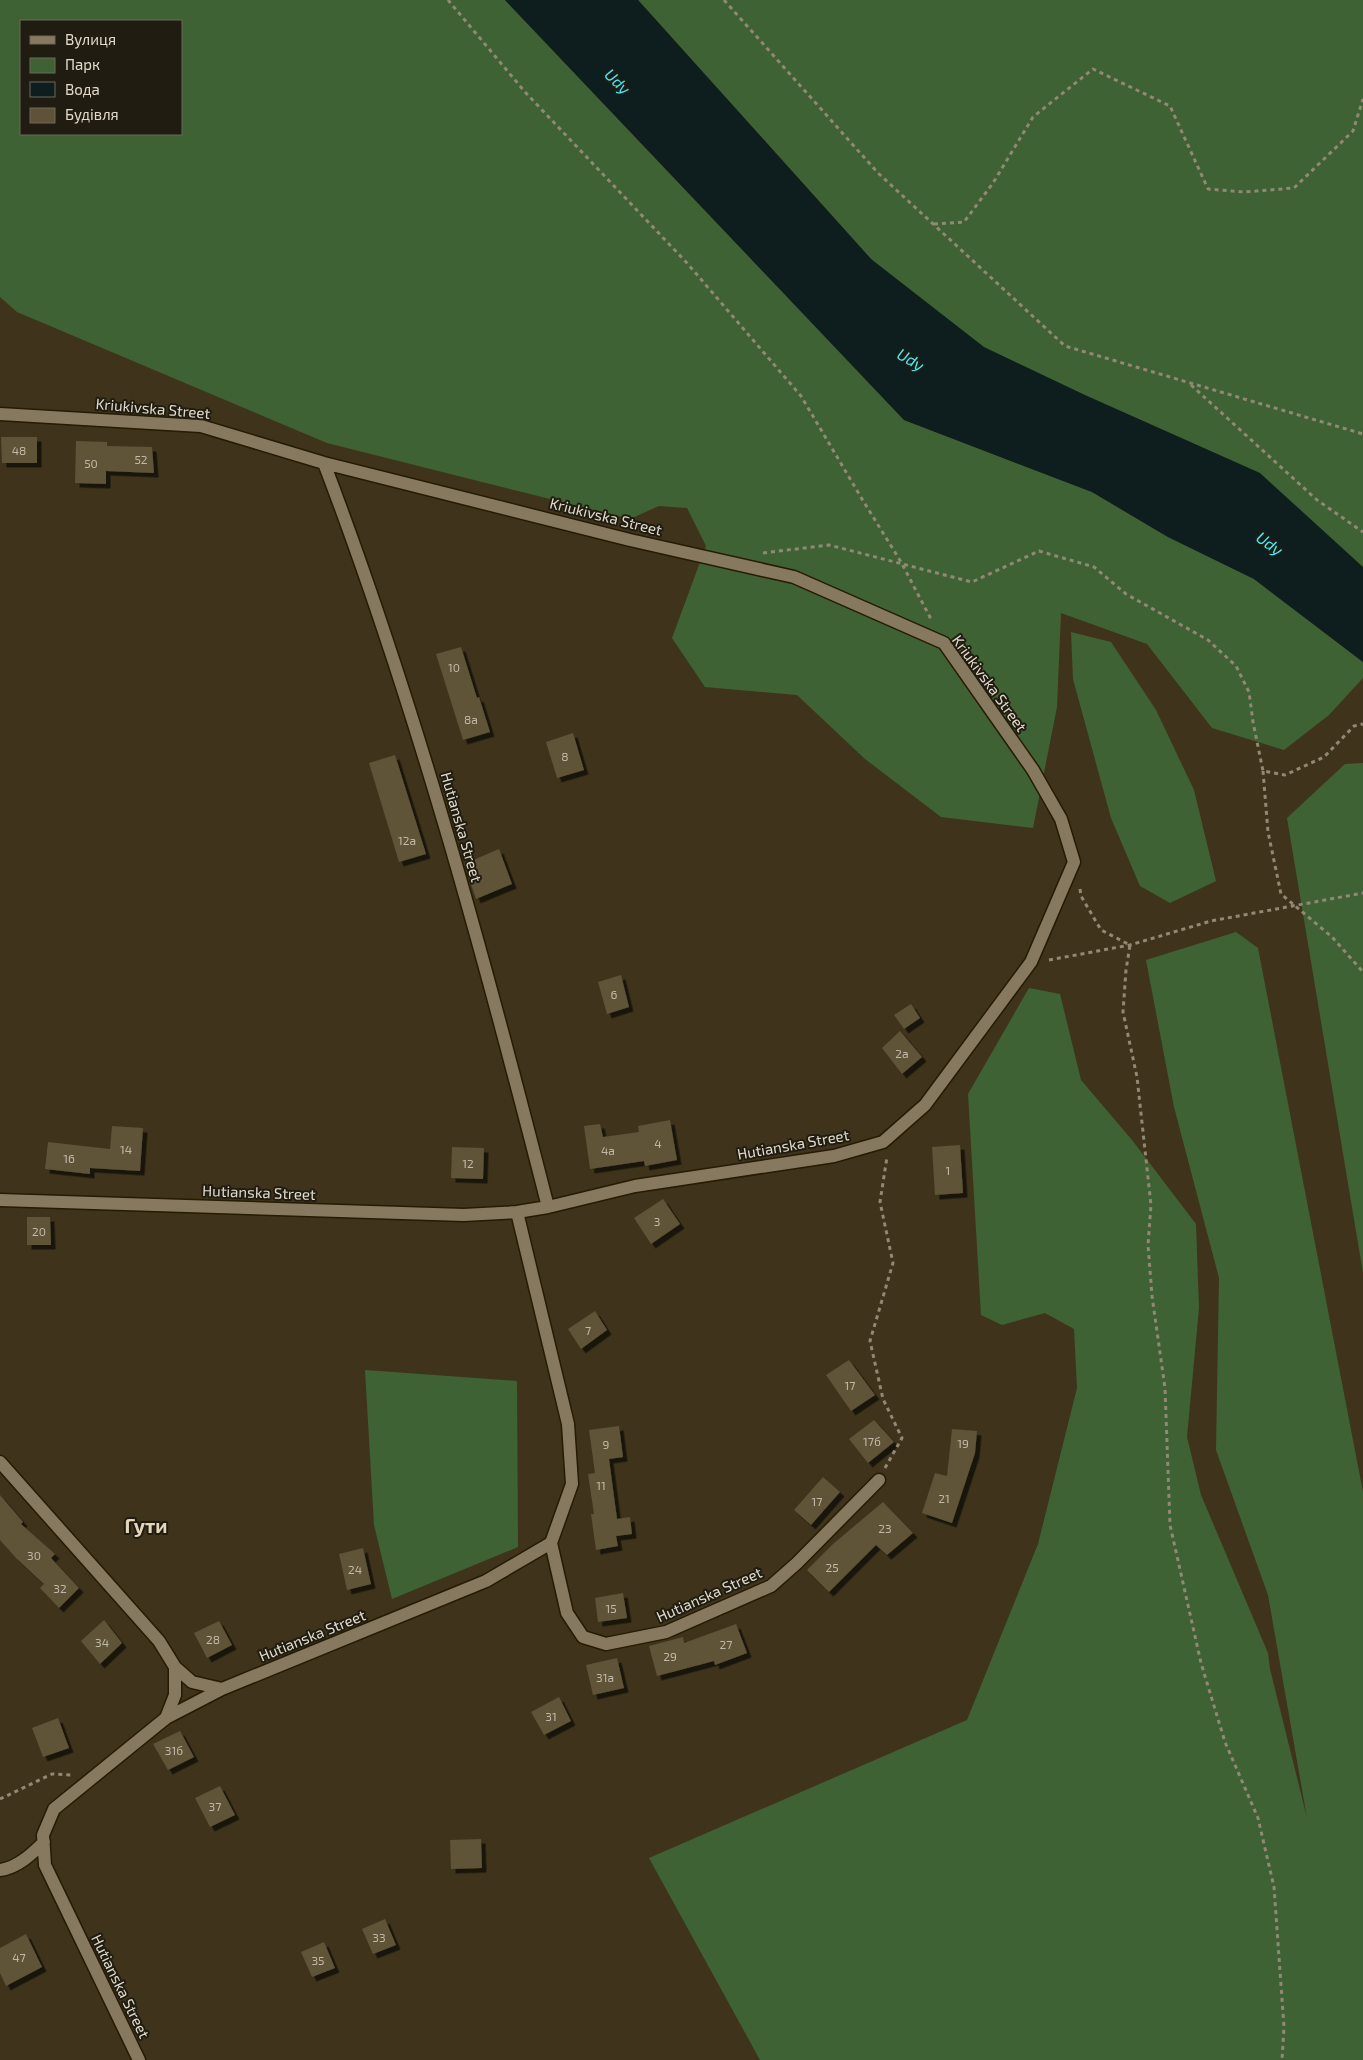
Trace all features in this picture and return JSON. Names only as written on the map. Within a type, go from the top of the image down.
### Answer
[{"type":"street","name":"Kriukivska Street","points":[[0,414],[201,426],[324,463],[630,540],[794,577],[944,643],[1033,770],[1061,819],[1074,862]]},
{"type":"street","name":"Hutianska Street","points":[[324,463],[358,553],[432,779],[548,1207]]},
{"type":"street","name":"Hutianska Street","points":[[0,1200],[464,1215],[517,1212],[548,1207],[635,1186],[834,1156],[883,1142],[925,1106],[1031,962],[1074,862]]},
{"type":"street","points":[[517,1212],[568,1424],[572,1484],[551,1543]]},
{"type":"street","points":[[0,1462],[159,1641],[175,1668],[192,1682],[222,1689]]},
{"type":"street","name":"Hutianska Street","points":[[139,2060],[45,1865],[43,1835],[54,1809],[166,1718],[222,1689],[486,1581],[551,1543],[567,1613],[582,1638],[606,1644],[666,1632],[771,1586],[797,1563],[879,1480]]},
{"type":"street","points":[[166,1718],[175,1695],[175,1668]]},
{"type":"street","points":[[0,1870],[8,1870],[30,1855],[44,1842]]},
{"type":"path","points":[[448,0],[526,92],[687,263],[801,396],[901,562],[944,643]]},
{"type":"path","points":[[724,0],[878,173],[1065,346],[1363,434]]},
{"type":"path","points":[[934,224],[964,222],[993,183],[1032,117],[1093,69],[1170,106],[1208,189],[1244,192],[1294,188],[1353,131],[1363,99]]},
{"type":"path","points":[[1189,383],[1317,500],[1363,532]]},
{"type":"path","points":[[757,554],[830,545],[972,582],[1039,551],[1094,567],[1126,594],[1208,640],[1236,666],[1250,692],[1253,722],[1263,771],[1268,832],[1281,894],[1332,937],[1363,972]]},
{"type":"path","points":[[1263,771],[1285,776],[1324,757],[1354,726],[1363,724]]},
{"type":"path","points":[[1074,862],[1082,896],[1100,930],[1130,945]]},
{"type":"path","points":[[1031,962],[1130,945],[1211,921],[1363,893]]},
{"type":"path","points":[[1130,945],[1123,1012],[1137,1077],[1150,1205],[1148,1244],[1152,1296],[1165,1388],[1170,1525],[1201,1663],[1225,1742],[1258,1818],[1274,1887],[1284,2027],[1282,2060]]},
{"type":"path","points":[[879,1480],[902,1438],[883,1399],[870,1342],[893,1263],[880,1202],[890,1136]]},
{"type":"path","points":[[0,1799],[52,1774],[94,1776]]},
{"type":"green space","points":[[0,0],[505,0],[904,420],[1092,492],[1168,537],[1254,579],[1363,662],[1363,678],[1329,715],[1284,750],[1212,728],[1147,644],[1061,613],[1057,707],[1033,828],[941,817],[865,759],[797,695],[705,687],[672,638],[706,546],[687,508],[659,506],[630,519],[327,443],[17,312],[0,297]]},
{"type":"green space","points":[[638,0],[1363,0],[1363,570],[979,354],[871,259]]},
{"type":"green space","points":[[1071,632],[1111,642],[1156,710],[1194,790],[1216,881],[1170,903],[1140,886],[1111,818],[1073,679]]},
{"type":"green space","points":[[1363,763],[1363,1273],[1287,818],[1345,764]]},
{"type":"green space","points":[[1236,932],[1258,948],[1363,1492],[1363,2060],[760,2060],[649,1858],[967,1720],[1038,1544],[1077,1388],[1074,1329],[1045,1313],[1002,1325],[981,1315],[968,1094],[1029,988],[1060,994],[1081,1080],[1132,1140],[1196,1224],[1199,1308],[1187,1437],[1201,1495],[1268,1653],[1270,1669],[1307,1818],[1268,1595],[1216,1450],[1219,1278],[1174,1107],[1146,960]]},
{"type":"green space","points":[[365,1370],[517,1381],[518,1547],[392,1599],[374,1525]]},
{"type":"water","name":"Udy","points":[[505,0],[638,0],[871,259],[984,347],[1085,395],[1260,473],[1363,567],[1363,662],[1254,579],[1168,537],[1092,492],[904,420]]},
{"type":"building","points":[[1,437],[37,437],[37,463],[2,463]]},
{"type":"building","points":[[76,441],[107,442],[107,446],[152,447],[154,473],[106,471],[106,484],[75,483]]},
{"type":"building","points":[[461,647],[490,732],[463,740],[436,654]]},
{"type":"building","points":[[573,733],[584,770],[557,778],[546,742]]},
{"type":"building","points":[[395,755],[426,854],[399,862],[369,763]]},
{"type":"building","points":[[499,849],[512,884],[476,899],[464,864]]},
{"type":"building","points":[[621,975],[629,1007],[607,1014],[598,982]]},
{"type":"building","points":[[911,1004],[920,1018],[904,1029],[894,1015]]},
{"type":"building","points":[[900,1031],[922,1057],[902,1074],[882,1048]]},
{"type":"building","points":[[670,1120],[677,1160],[645,1166],[644,1161],[590,1169],[584,1126],[600,1124],[603,1137],[639,1132],[638,1126]]},
{"type":"building","points":[[112,1126],[143,1128],[140,1171],[90,1168],[90,1174],[45,1169],[48,1142],[110,1149]]},
{"type":"building","points":[[960,1145],[963,1193],[935,1195],[932,1147]]},
{"type":"building","points":[[452,1147],[484,1148],[483,1179],[451,1178]]},
{"type":"building","points":[[663,1199],[680,1224],[651,1244],[634,1218]]},
{"type":"building","points":[[27,1217],[50,1217],[51,1245],[27,1245]]},
{"type":"building","points":[[595,1311],[607,1330],[581,1349],[568,1329]]},
{"type":"building","points":[[849,1360],[875,1395],[851,1411],[826,1375]]},
{"type":"building","points":[[874,1420],[894,1442],[868,1463],[849,1439]]},
{"type":"building","points":[[619,1426],[623,1457],[609,1459],[617,1519],[630,1517],[632,1534],[616,1536],[618,1546],[596,1550],[591,1514],[594,1514],[588,1474],[595,1473],[589,1430]]},
{"type":"building","points":[[952,1429],[977,1431],[975,1453],[952,1523],[922,1513],[935,1473],[947,1476]]},
{"type":"building","points":[[823,1477],[840,1492],[811,1525],[794,1510]]},
{"type":"building","points":[[0,1495],[23,1522],[21,1524],[55,1554],[51,1558],[79,1588],[59,1608],[40,1588],[44,1584],[0,1540]]},
{"type":"building","points":[[883,1502],[913,1533],[887,1555],[876,1545],[829,1592],[807,1570],[833,1544]]},
{"type":"building","points":[[363,1548],[371,1584],[347,1590],[339,1554]]},
{"type":"building","points":[[623,1593],[627,1618],[598,1622],[595,1598]]},
{"type":"building","points":[[104,1620],[122,1643],[100,1664],[81,1641]]},
{"type":"building","points":[[219,1621],[232,1645],[207,1658],[194,1633]]},
{"type":"building","points":[[736,1624],[747,1653],[715,1665],[714,1661],[657,1676],[649,1646],[683,1637],[684,1643]]},
{"type":"building","points":[[617,1658],[624,1688],[593,1695],[586,1665]]},
{"type":"building","points":[[559,1697],[571,1721],[544,1735],[531,1712]]},
{"type":"building","points":[[58,1718],[69,1748],[43,1757],[32,1728]]},
{"type":"building","points":[[180,1731],[194,1757],[168,1770],[153,1744]]},
{"type":"building","points":[[220,1786],[235,1815],[210,1827],[195,1798]]},
{"type":"building","points":[[481,1839],[482,1868],[451,1869],[450,1840]]},
{"type":"building","points":[[385,1919],[396,1945],[373,1954],[362,1929]]},
{"type":"building","points":[[26,1934],[42,1967],[6,1986],[0,1973],[0,1948]]},
{"type":"building","points":[[324,1942],[335,1968],[312,1977],[301,1952]]},
{"type":"district","name":"Гути","points":[[146,1525]]}]
